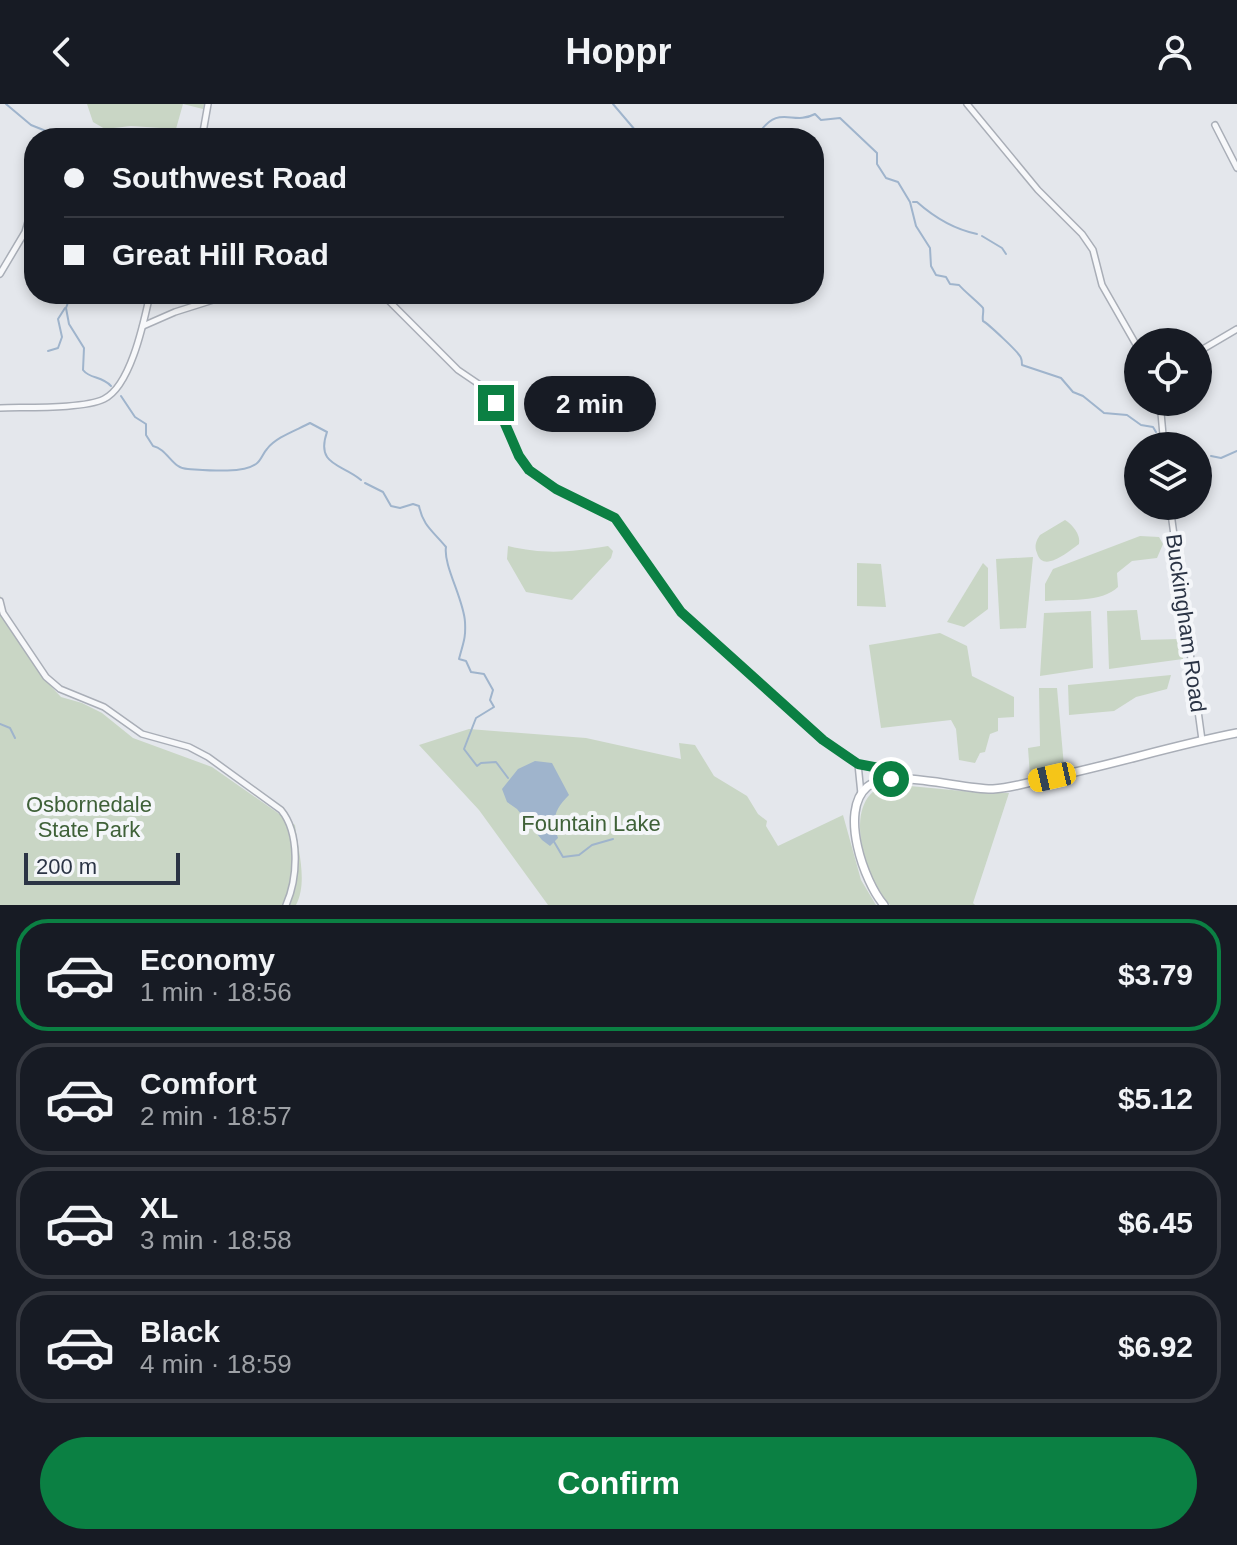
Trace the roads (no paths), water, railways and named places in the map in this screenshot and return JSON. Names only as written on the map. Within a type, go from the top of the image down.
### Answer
[{"type":"main road","points":[[884,905],[868,883],[860,853],[855,812],[861,794],[873,783],[891,779],[994,789],[1105,766],[1237,733]]},
{"type":"street","points":[[204,128],[208,104]]},
{"type":"street","points":[[967,104],[1038,190],[1088,242],[1102,285],[1127,328]]},
{"type":"street","points":[[1215,125],[1237,168]]},
{"type":"street","points":[[0,274],[24,234]]},
{"type":"street","points":[[0,408],[80,404],[107,397],[123,379],[148,304]]},
{"type":"street","points":[[143,326],[200,304]]},
{"type":"street","points":[[392,304],[458,370],[486,389],[529,470],[556,489],[615,518],[681,612],[823,740],[858,764],[879,768],[891,779]]},
{"type":"street","points":[[1212,344],[1237,329]]},
{"type":"street","name":"Buckingham Road","points":[[1172,520],[1202,740]]},
{"type":"street","points":[[0,601],[3,613],[46,677],[60,689],[104,707],[142,734],[189,747],[208,757],[281,810],[287,817],[294,853],[293,882],[286,905]]},
{"type":"street","points":[[858,764],[861,794]]},
{"type":"water","points":[[535,761],[552,763],[569,795],[556,815],[558,838],[550,846],[507,802],[502,789],[518,769]]},
{"type":"waterway","points":[[6,104],[38,128]]},
{"type":"waterway","points":[[613,104],[633,128]]},
{"type":"waterway","points":[[764,128],[780,117],[800,118],[815,114],[821,120],[840,118],[877,153],[877,164],[886,178],[898,182],[910,202],[916,226],[930,248],[931,266],[936,275],[946,277],[950,284],[959,285],[982,307],[983,321],[1015,350],[1022,365],[1061,378],[1073,392],[1104,413],[1127,415],[1141,425],[1153,427],[1156,432]]},
{"type":"waterway","points":[[913,202],[952,226],[977,234]]},
{"type":"waterway","points":[[982,236],[1006,254]]},
{"type":"waterway","points":[[67,304],[69,324],[84,348],[83,370],[111,386]]},
{"type":"waterway","points":[[48,351],[58,348],[62,337],[58,319],[65,308]]},
{"type":"waterway","points":[[121,396],[135,417],[146,424],[146,435],[153,446],[183,468],[223,471],[249,467],[258,463],[276,441],[310,423],[327,432],[324,443],[328,458],[361,480]]},
{"type":"waterway","points":[[1212,456],[1221,458],[1237,451]]},
{"type":"waterway","points":[[365,483],[383,492],[391,506],[419,506],[426,524],[446,547],[465,622],[465,637],[459,659],[466,661],[471,672],[484,674],[493,690],[490,700],[494,707],[476,718],[464,749],[477,766],[496,762],[508,778]]},
{"type":"waterway","points":[[0,724],[10,728],[15,738]]},
{"type":"waterway","points":[[553,840],[563,857],[579,855],[592,845],[613,839]]},
{"type":"park label","name":"Osbornedale State Park","points":[[89,816]]},
{"type":"park label","name":"Fountain Lake","points":[[591,823]]}]
